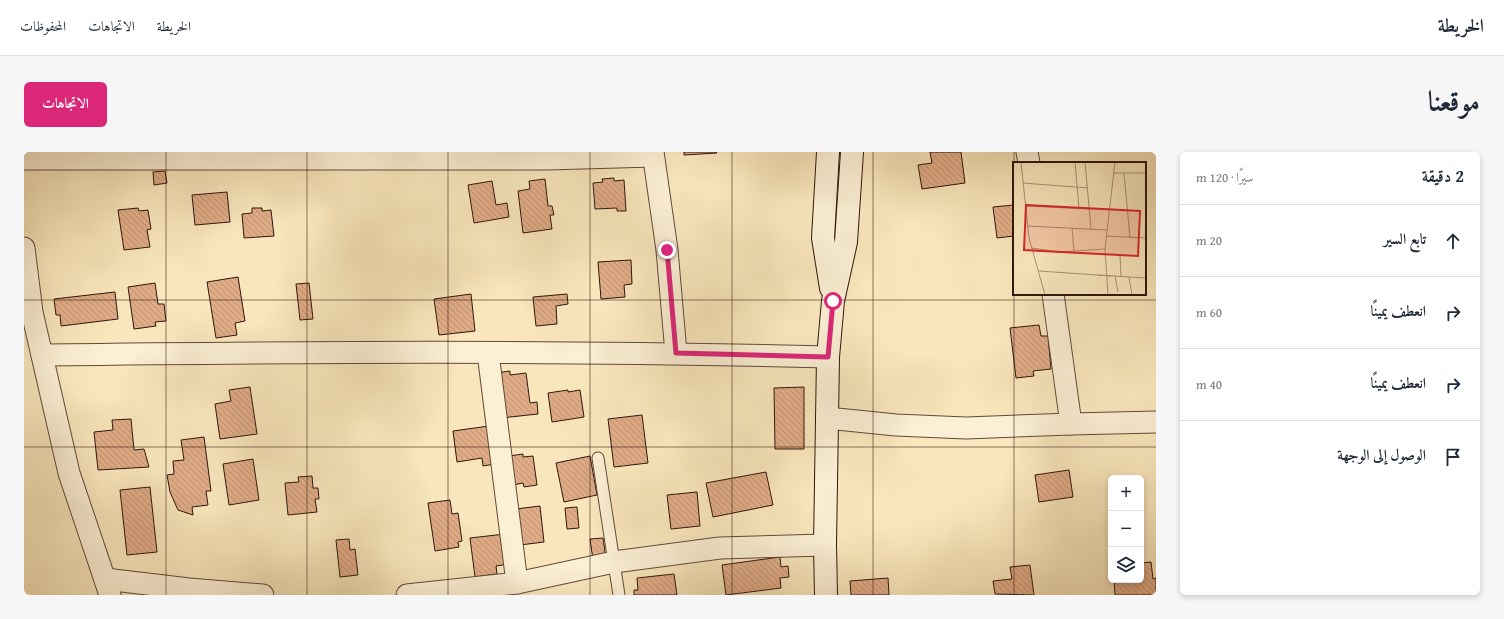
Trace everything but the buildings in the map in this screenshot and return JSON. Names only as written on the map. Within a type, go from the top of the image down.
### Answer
[{"type":"main road","points":[[828,152],[823,238],[833,301]]},
{"type":"main road","points":[[826,595],[825,545],[828,357],[833,301],[846,242],[852,152]]},
{"type":"street","points":[[1027,152],[1029,162]]},
{"type":"street","points":[[24,159],[653,154],[667,250],[676,353]]},
{"type":"street","points":[[24,248],[32,312],[68,473],[108,587],[189,589],[263,595]]},
{"type":"street","points":[[1053,295],[1071,424]]},
{"type":"street","points":[[488,353],[517,583]]},
{"type":"street","points":[[42,355],[676,353],[828,357]]},
{"type":"street","points":[[827,418],[896,425],[966,428],[1156,422]]},
{"type":"street","points":[[406,595],[517,583],[614,562],[720,548],[825,545]]},
{"type":"lane","points":[[598,458],[619,595]]},
{"type":"route","points":[[667,250],[676,353],[828,357],[833,301]]}]
